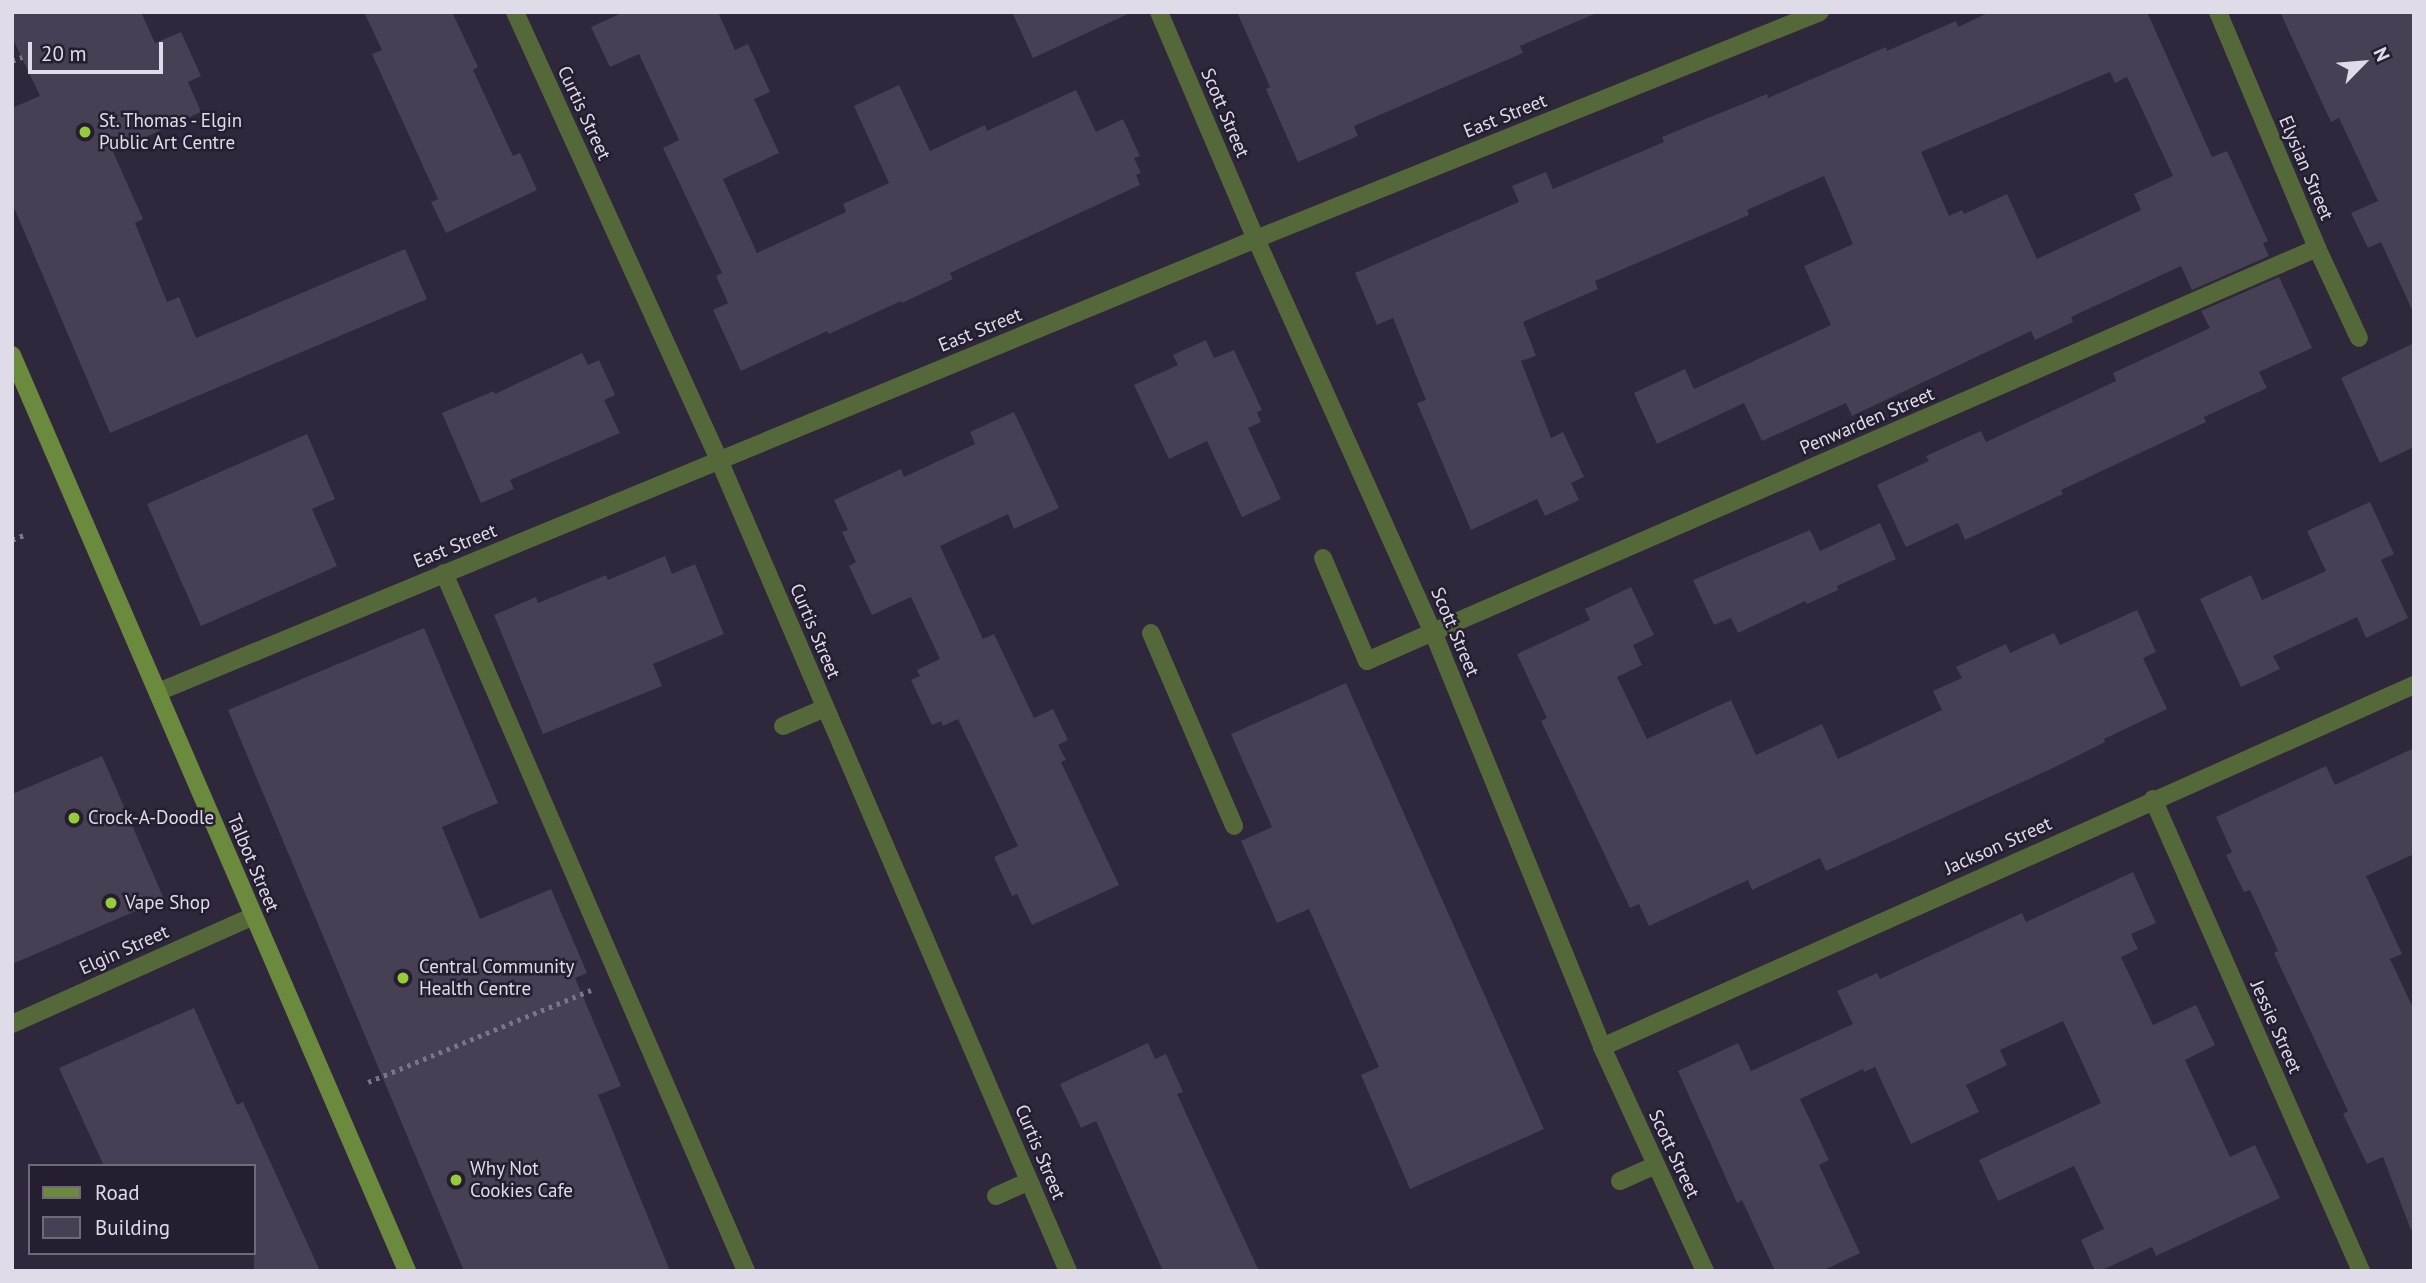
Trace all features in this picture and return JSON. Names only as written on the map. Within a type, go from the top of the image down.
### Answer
[{"type":"main road","name":"Talbot Street","points":[[12,355],[407,1271]]},
{"type":"street","name":"Curtis Street","points":[[514,12],[719,460],[1068,1271]]},
{"type":"street","name":"Scott Street","points":[[1159,12],[1256,239],[1433,632],[1602,1047],[1705,1271]]},
{"type":"street","name":"East Street","points":[[158,692],[1256,239],[1820,12]]},
{"type":"street","name":"Elysian Street","points":[[2218,12],[2317,248],[2359,338]]},
{"type":"street","name":"Penwarden Street","points":[[1323,558],[1367,661],[2317,248]]},
{"type":"street","points":[[444,573],[746,1271]]},
{"type":"street","points":[[1150,633],[1234,826]]},
{"type":"street","name":"Jackson Street","points":[[1602,1047],[2153,799],[2414,685]]},
{"type":"street","points":[[783,726],[825,708]]},
{"type":"street","name":"Jessie Street","points":[[2153,799],[2361,1271]]},
{"type":"street","name":"Elgin Street","points":[[12,1024],[253,916]]},
{"type":"street","points":[[1620,1181],[1656,1165]]},
{"type":"street","points":[[996,1196],[1029,1181]]},
{"type":"path","points":[[12,61],[22,57]]},
{"type":"path","points":[[12,540],[26,534]]},
{"type":"path","points":[[368,1082],[620,978]]},
{"type":"building","points":[[12,12],[141,12],[155,43],[181,32],[201,76],[188,82],[201,112],[113,152],[143,219],[135,223],[167,302],[179,297],[196,338],[405,249],[427,299],[110,433],[12,203],[12,108],[40,96],[12,37]]},
{"type":"building","points":[[364,12],[452,12],[478,67],[473,70],[513,156],[520,153],[537,190],[446,233],[431,202],[438,199],[372,54],[382,50]]},
{"type":"building","points":[[624,12],[718,12],[735,50],[748,44],[770,92],[754,99],[779,153],[723,179],[757,253],[846,212],[843,204],[889,183],[854,106],[899,85],[930,151],[985,125],[987,131],[1076,90],[1096,132],[1123,119],[1140,156],[1134,158],[1141,173],[1136,175],[1140,185],[950,273],[953,279],[902,303],[901,301],[829,334],[827,331],[741,371],[713,310],[728,303],[716,276],[722,273],[663,148],[679,140],[639,54],[610,67],[591,27]]},
{"type":"building","points":[[1012,12],[1132,12],[1033,58]]},
{"type":"building","points":[[1237,12],[1599,12],[1520,46],[1523,53],[1354,126],[1358,136],[1298,162],[1266,89],[1270,87]]},
{"type":"building","points":[[1990,12],[2147,12],[2212,157],[2227,151],[2268,241],[2263,243],[2269,256],[2192,290],[2181,266],[2071,317],[2073,322],[2035,340],[2031,331],[1852,416],[1846,403],[1762,441],[1744,403],[1657,444],[1634,393],[1685,369],[1694,389],[1831,325],[1804,266],[1853,244],[1824,176],[1747,210],[1749,215],[1595,281],[1598,289],[1523,322],[1536,356],[1521,361],[1551,438],[1563,432],[1584,477],[1571,483],[1579,500],[1545,516],[1537,499],[1471,530],[1417,403],[1426,400],[1393,318],[1377,325],[1355,273],[1519,202],[1512,186],[1546,172],[1553,189],[1664,142],[1662,137],[1767,94],[1768,98],[1886,47],[1887,51],[1956,21],[1958,27]],"holes":[[[2110,72],[2115,83],[2127,77],[2173,176],[2134,194],[2141,210],[2037,259],[2007,194],[1964,214],[1962,210],[1949,216],[1921,152]]]},
{"type":"building","points":[[2280,12],[2414,12],[2414,314],[2381,242],[2368,248],[2351,213],[2378,201],[2339,118],[2331,122]]},
{"type":"building","points":[[2279,277],[2312,348],[2259,372],[2267,388],[2204,417],[2206,422],[2061,490],[2063,494],[1965,540],[1958,523],[1906,547],[1877,485],[1929,461],[1926,456],[1981,431],[1986,442],[2116,381],[2113,373],[2210,328],[2201,311]]},
{"type":"building","points":[[1206,340],[1214,358],[1234,350],[1262,410],[1257,412],[1261,422],[1248,428],[1281,499],[1242,517],[1207,441],[1169,459],[1134,385],[1178,365],[1173,355]]},
{"type":"building","points":[[2414,343],[2414,447],[2380,463],[2341,378]]},
{"type":"building","points":[[582,353],[588,365],[599,360],[615,395],[604,400],[620,433],[510,480],[514,489],[481,503],[442,413],[494,391],[495,394]]},
{"type":"building","points":[[1014,412],[1059,508],[1014,529],[1008,514],[940,546],[983,639],[994,634],[1034,718],[1053,709],[1068,740],[1058,745],[1066,760],[1061,762],[1119,885],[1032,925],[1017,894],[1012,896],[994,857],[1018,846],[958,719],[943,726],[941,721],[932,725],[911,680],[920,676],[917,670],[940,659],[911,597],[872,615],[849,566],[856,562],[842,532],[848,530],[834,500],[901,469],[904,477],[975,444],[970,432]]},
{"type":"building","points":[[307,434],[335,499],[312,509],[337,566],[201,626],[147,504]]},
{"type":"building","points":[[2370,502],[2394,554],[2381,560],[2408,618],[2366,638],[2357,617],[2273,656],[2280,669],[2241,687],[2200,599],[2251,575],[2262,600],[2326,571],[2307,531]]},
{"type":"building","points":[[1880,523],[1896,559],[1837,586],[1838,590],[1807,604],[1805,601],[1738,633],[1731,618],[1714,625],[1693,580],[1810,530],[1820,551]]},
{"type":"building","points":[[665,556],[672,574],[695,564],[724,634],[653,664],[662,686],[543,734],[494,615],[536,597],[538,603],[606,575],[608,580]]},
{"type":"building","points":[[1631,587],[1654,635],[1633,645],[1642,665],[1617,677],[1647,739],[1731,700],[1756,755],[1822,724],[1838,759],[1942,710],[1933,691],[1962,678],[1956,667],[2006,644],[2010,653],[2054,633],[2060,645],[2137,610],[2156,652],[2143,658],[2167,709],[2104,739],[2105,742],[2051,769],[1826,871],[1820,858],[1752,890],[1748,880],[1649,926],[1639,904],[1630,908],[1541,721],[1547,718],[1517,654],[1590,620],[1585,609]]},
{"type":"building","points":[[424,628],[498,803],[442,827],[480,919],[551,889],[587,973],[575,978],[621,1086],[598,1095],[670,1271],[464,1271],[228,710]]},
{"type":"building","points":[[1346,683],[1544,1129],[1410,1189],[1361,1075],[1379,1067],[1309,909],[1277,923],[1241,841],[1272,827],[1231,734]]},
{"type":"building","points":[[2414,748],[2414,854],[2366,876],[2402,954],[2390,959],[2414,1010],[2414,1229],[2411,1230],[2383,1157],[2367,1164],[2343,1114],[2348,1111],[2274,953],[2278,951],[2250,890],[2244,892],[2226,855],[2232,852],[2216,817],[2326,766],[2335,785]]},
{"type":"building","points":[[102,756],[164,899],[12,964],[12,794]]},
{"type":"building","points":[[2133,872],[2156,923],[2131,934],[2138,949],[2121,957],[2153,1025],[2196,1005],[2215,1045],[2185,1060],[2230,1157],[2255,1145],[2280,1198],[2156,1256],[2152,1247],[2100,1271],[2095,1271],[2081,1240],[2104,1229],[2074,1166],[1998,1201],[1979,1160],[2101,1103],[2063,1021],[2000,1050],[2007,1065],[1966,1085],[1979,1112],[1911,1144],[1875,1067],[1864,1072],[1863,1069],[1800,1099],[1829,1160],[1819,1165],[1860,1253],[1822,1271],[1775,1271],[1742,1200],[1737,1203],[1678,1071],[1738,1043],[1751,1071],[1853,1024],[1837,991],[1877,973],[1880,979],[2022,913],[2026,922]]},
{"type":"building","points":[[194,1008],[237,1105],[243,1102],[320,1271],[254,1271],[256,1164],[103,1164],[59,1068]]},
{"type":"building","points":[[1148,1043],[1155,1059],[1166,1054],[1183,1092],[1177,1094],[1259,1271],[1163,1271],[1096,1121],[1081,1128],[1060,1084]]},
{"type":"place","name":"St. Thomas - Elgin Public Art Centre","points":[[85,132]]},
{"type":"place","name":"Crock-A-Doodle","points":[[74,818]]},
{"type":"place","name":"Vape Shop","points":[[111,903]]},
{"type":"place","name":"Central Community Health Centre","points":[[403,978]]},
{"type":"place","name":"Why Not Cookies Cafe","points":[[456,1180]]}]
